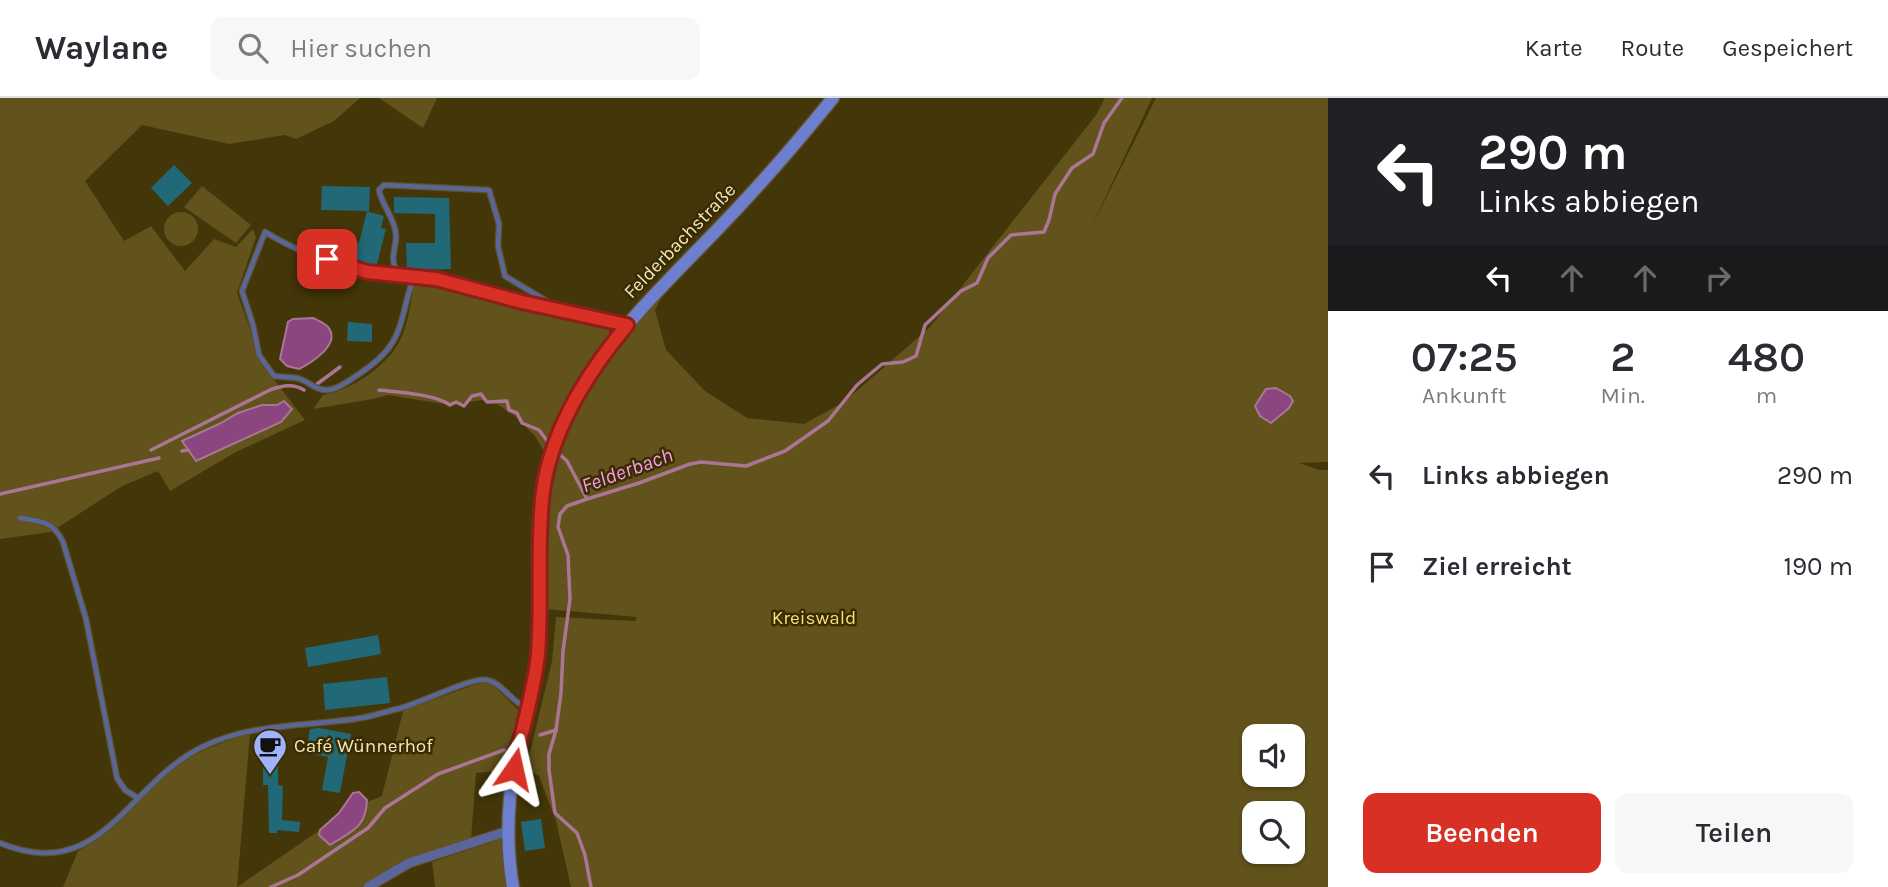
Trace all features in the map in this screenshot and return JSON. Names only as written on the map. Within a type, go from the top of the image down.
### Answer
[{"type":"street","name":"Felderbachstraße","points":[[513,887],[508,831],[514,769],[538,646],[542,497],[552,455],[571,405],[598,361],[627,325],[770,174],[833,98]]},
{"type":"street","points":[[368,887],[409,863],[508,831]]},
{"type":"lane","points":[[405,275],[393,264],[396,234],[379,190],[384,186],[489,190],[499,224],[498,246],[505,276],[565,312]]},
{"type":"lane","points":[[414,276],[402,324],[389,349],[369,368],[345,383],[330,390],[313,388],[297,378],[275,376],[259,355],[242,291],[265,232],[295,250],[367,272],[414,276],[454,283],[627,325]]},
{"type":"lane","points":[[20,518],[43,522],[58,531],[63,542],[88,627],[117,778],[125,790],[138,797]]},
{"type":"lane","points":[[0,844],[14,849],[40,852],[67,850],[90,843],[180,761],[201,747],[258,728],[362,718],[415,705],[480,679],[494,683],[517,703],[528,708]]},
{"type":"green space","points":[[0,98],[360,98],[334,121],[296,139],[285,135],[229,144],[142,125],[85,181],[124,241],[151,226],[185,271],[214,239],[236,247],[253,229],[256,237],[237,293],[250,328],[256,356],[305,420],[236,452],[170,491],[158,471],[122,486],[51,532],[0,539]]},
{"type":"green space","points":[[379,98],[437,98],[423,128]]},
{"type":"green space","name":"Kreiswald","points":[[1105,98],[1152,98],[1090,230],[1156,98],[1328,98],[1328,462],[1299,463],[1319,470],[1328,470],[1328,887],[571,887],[556,821],[539,776],[526,769],[552,661],[556,617],[635,621],[637,617],[546,609],[546,501],[578,407],[601,366],[665,290],[655,310],[666,350],[705,391],[747,418],[804,424],[844,402],[930,327],[1096,115]]},
{"type":"green space","points":[[202,186],[251,225],[236,243],[184,207]]},
{"type":"green space","points":[[181,212],[193,217],[198,229],[193,241],[181,246],[169,241],[164,229],[169,217]]},
{"type":"green space","points":[[417,281],[453,287],[607,326],[610,333],[560,413],[546,455],[535,436],[515,416],[497,404],[481,400],[450,405],[388,395],[313,409],[323,395],[344,389],[366,377],[392,353],[404,330]]},
{"type":"green space","points":[[482,682],[494,686],[520,712],[500,771],[476,773],[471,839],[407,861],[361,887],[237,887],[352,808],[382,796],[403,711]]},
{"type":"green space","points":[[250,733],[237,887],[63,887],[78,851],[107,832],[180,764],[214,746]]},
{"type":"green space","points":[[501,839],[508,887],[435,887],[432,862]]},
{"type":"shaded area","points":[[313,318],[328,327],[331,340],[328,346],[317,358],[299,369],[287,366],[280,359],[288,322],[293,319]]},
{"type":"shaded area","points":[[1276,388],[1290,396],[1293,401],[1289,408],[1271,423],[1260,416],[1255,406],[1266,389]]},
{"type":"shaded area","points":[[284,401],[292,409],[281,422],[196,461],[182,441],[238,413],[262,405],[277,405]]},
{"type":"shaded area","points":[[359,792],[367,800],[361,823],[330,845],[319,835],[320,830],[339,813],[353,793]]},
{"type":"building","points":[[174,165],[192,183],[168,206],[151,188]]},
{"type":"building","points":[[322,186],[370,187],[369,211],[321,210]]},
{"type":"building","points":[[394,197],[449,198],[451,269],[407,270],[406,243],[435,243],[435,214],[394,213]]},
{"type":"building","points":[[367,211],[384,216],[381,228],[386,229],[376,268],[337,258],[342,238],[359,243]]},
{"type":"building","points":[[348,322],[372,324],[372,342],[347,341]]},
{"type":"building","points":[[378,635],[381,654],[308,667],[305,648]]},
{"type":"building","points":[[387,677],[390,703],[325,710],[323,684]]},
{"type":"building","points":[[310,729],[351,734],[340,793],[322,790],[328,757],[306,753]]},
{"type":"building","points":[[263,765],[278,765],[278,785],[283,786],[282,820],[300,822],[299,832],[277,830],[277,833],[269,833],[268,785],[263,785]]},
{"type":"building","points":[[541,819],[545,848],[525,851],[521,822]]},
{"type":"waterway","name":"Felderbach","points":[[591,887],[585,855],[577,833],[555,813],[549,770],[549,754],[556,730],[561,693],[570,599],[568,555],[558,527],[560,514],[567,506],[690,464],[701,462],[746,466],[785,451],[828,421],[857,385],[882,364],[903,362],[916,356],[925,325],[961,291],[977,283],[988,258],[1011,235],[1044,232],[1055,194],[1072,168],[1093,154],[1104,123],[1122,98]]},
{"type":"waterway","points":[[317,384],[340,367]]},
{"type":"waterway","points":[[151,450],[272,389],[292,386],[304,390]]},
{"type":"waterway","points":[[379,390],[426,396],[450,405],[456,402],[464,406],[472,396],[481,394],[487,402],[507,401],[509,410],[517,413],[522,423],[539,430],[551,446]]},
{"type":"waterway","points":[[182,451],[188,450]]},
{"type":"waterway","points":[[557,452],[567,461],[587,499]]},
{"type":"waterway","points":[[0,494],[159,458]]},
{"type":"waterway","points":[[540,735],[556,730]]},
{"type":"waterway","points":[[271,887],[298,875],[368,828],[385,808],[438,774],[504,750]]},
{"type":"place","name":"Café Wünnerhof","points":[[270,776]]},
{"type":"route","points":[[327,259],[367,272],[436,279],[522,302],[627,325],[598,361],[571,405],[552,455],[542,497],[541,611],[537,658],[514,769]]}]
